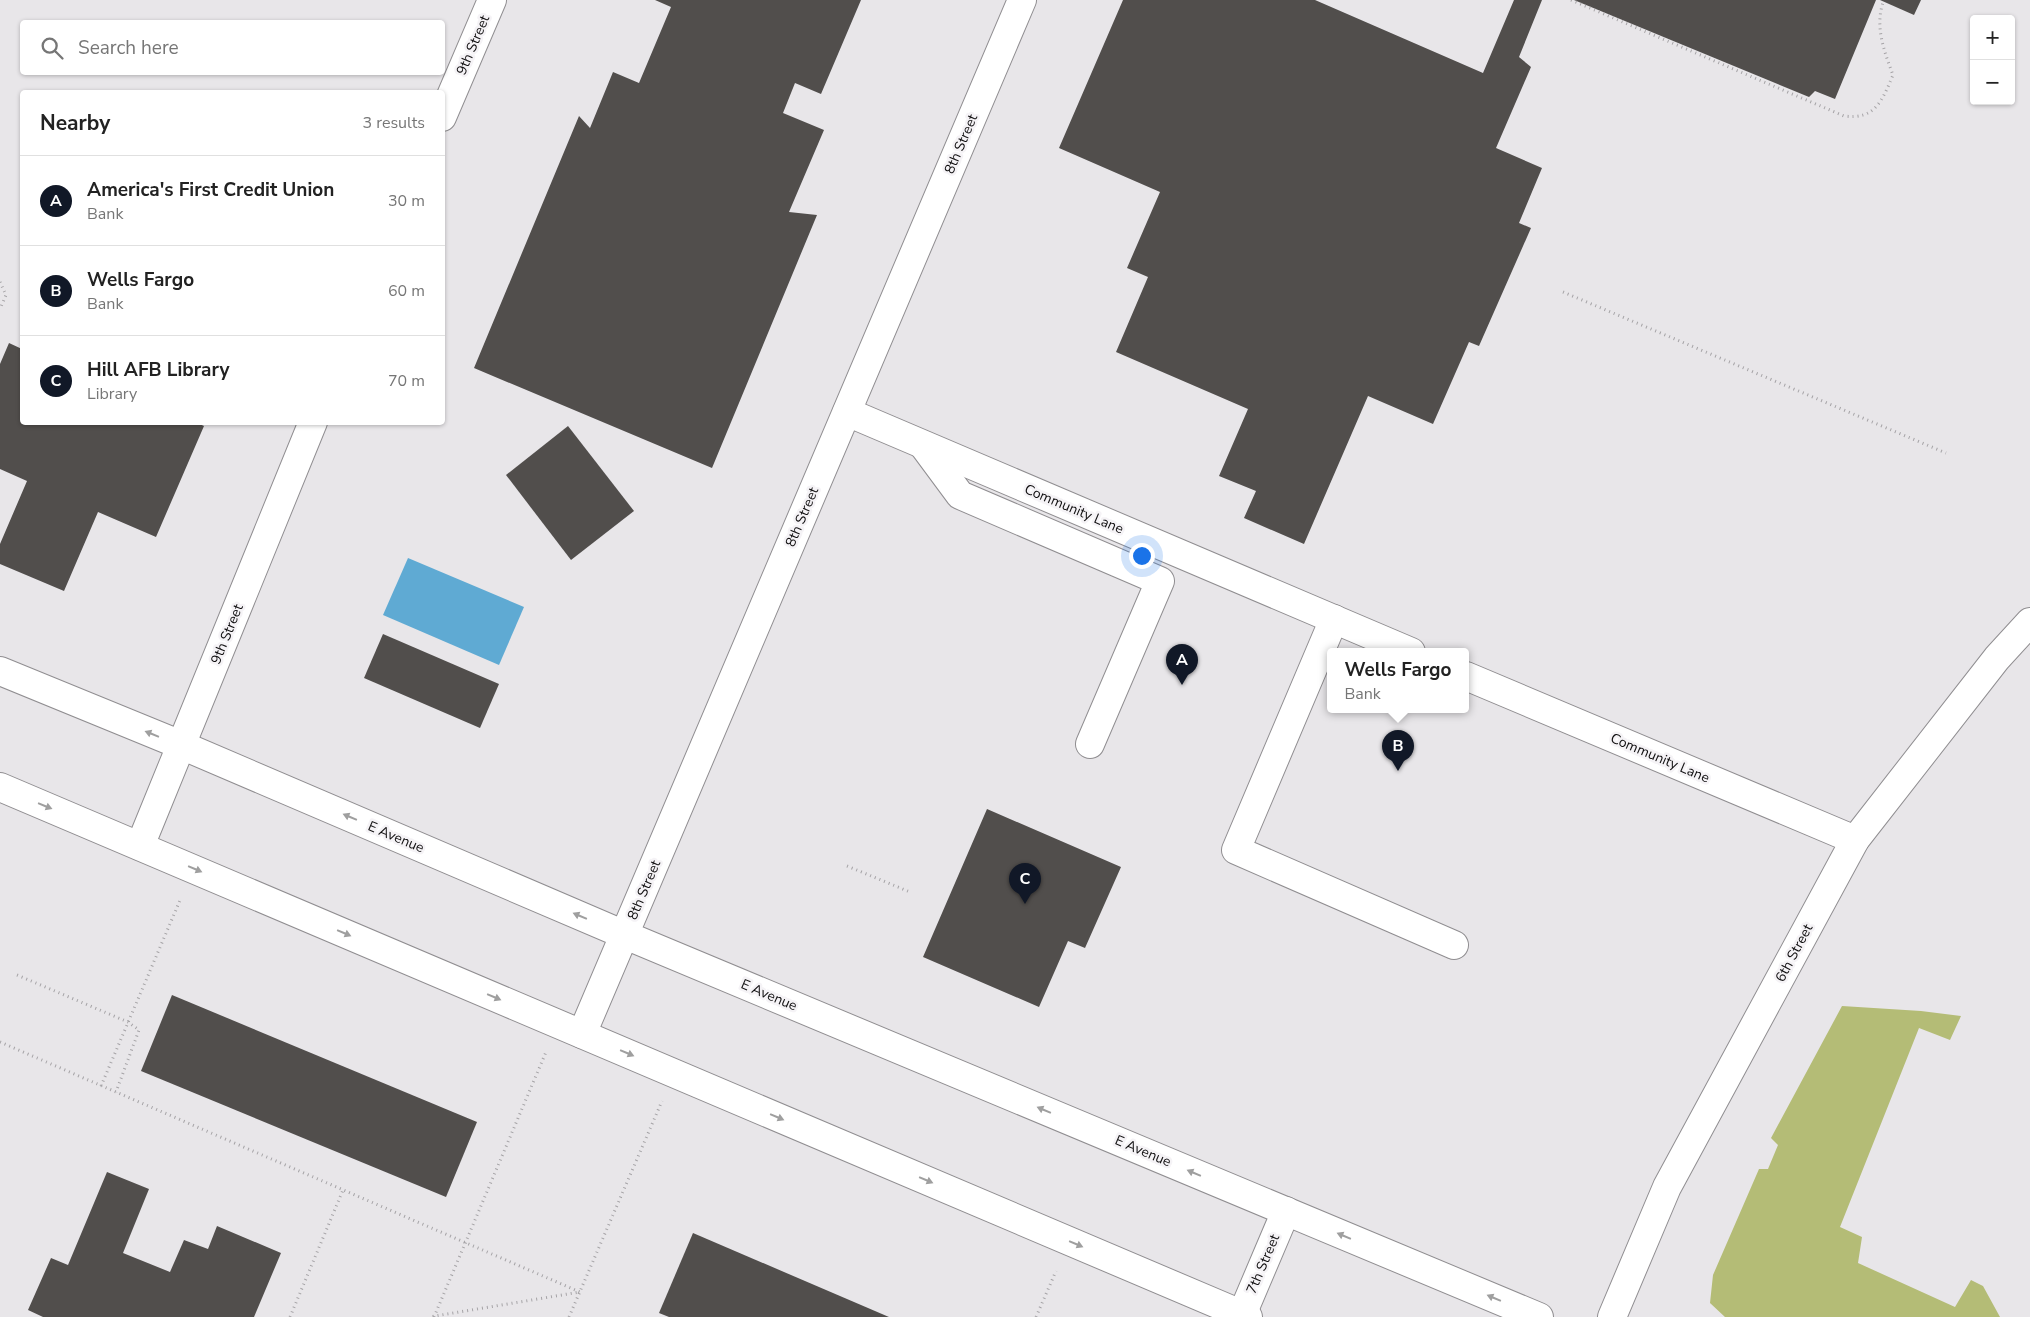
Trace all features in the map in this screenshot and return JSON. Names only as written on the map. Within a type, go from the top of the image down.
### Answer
[{"type":"lane","name":"9th Street","points":[[445,110],[492,0]]},
{"type":"lane","name":"8th Street","points":[[570,1029],[625,935],[1022,0]]},
{"type":"lane","name":"Community Lane","points":[[846,412],[1401,648]]},
{"type":"lane","name":"9th Street","points":[[140,846],[312,425]]},
{"type":"lane","points":[[922,444],[960,495],[1160,581]]},
{"type":"lane","points":[[1090,744],[1172,551]]},
{"type":"lane","points":[[1334,620],[1236,850],[1454,945]]},
{"type":"lane","name":"6th Street","points":[[1612,1317],[1667,1187],[1855,840],[1997,658],[2030,622]]},
{"type":"lane","name":"E Avenue","points":[[0,672],[181,745],[625,935],[1539,1317]]},
{"type":"lane","name":"Community Lane","points":[[1469,677],[1855,840]]},
{"type":"lane","points":[[0,787],[1244,1316]]},
{"type":"lane","name":"7th Street","points":[[1244,1316],[1286,1211]]},
{"type":"path","points":[[1571,0],[1844,116],[1858,118],[1876,109],[1893,75],[1880,36],[1881,7],[1884,0]]},
{"type":"path","points":[[0,282],[6,295],[0,309]]},
{"type":"path","points":[[1562,292],[1946,453]]},
{"type":"path","points":[[847,866],[910,892]]},
{"type":"path","points":[[101,1086],[194,868]]},
{"type":"path","points":[[17,975],[128,1022],[140,1030],[116,1092]]},
{"type":"path","points":[[432,1317],[465,1242],[570,1029]]},
{"type":"path","points":[[0,1042],[580,1292]]},
{"type":"path","points":[[569,1317],[674,1073]]},
{"type":"path","points":[[290,1317],[344,1190]]},
{"type":"path","points":[[1036,1317],[1069,1241]]},
{"type":"path","points":[[432,1317],[580,1292]]},
{"type":"green space","points":[[1842,1006],[1921,1011],[1961,1016],[1950,1040],[1919,1028],[1840,1227],[1862,1237],[1858,1263],[1955,1307],[1971,1280],[1983,1286],[2000,1317],[1725,1317],[1710,1303],[1713,1275],[1759,1169],[1768,1169],[1778,1145],[1771,1138]]},
{"type":"water","points":[[408,558],[524,607],[499,665],[383,615]]},
{"type":"building","points":[[655,0],[861,0],[821,94],[795,83],[783,113],[824,130],[789,212],[817,215],[712,468],[474,368],[579,116],[590,128],[613,72],[639,83],[671,7]]},
{"type":"building","points":[[1123,0],[1315,0],[1483,73],[1514,0],[1542,0],[1519,57],[1531,67],[1496,148],[1542,168],[1519,223],[1531,228],[1479,346],[1469,342],[1433,424],[1368,396],[1304,544],[1244,518],[1256,491],[1219,476],[1248,409],[1116,352],[1148,277],[1127,268],[1160,192],[1059,148]]},
{"type":"building","points":[[1574,0],[1876,0],[1835,99],[1815,91],[1809,97]]},
{"type":"building","points":[[1880,0],[1921,0],[1914,15]]},
{"type":"building","points":[[9,343],[20,348],[20,425],[204,426],[156,537],[98,512],[64,591],[0,564],[0,544],[27,481],[0,469],[0,364]]},
{"type":"building","points":[[568,426],[634,511],[571,560],[506,475]]},
{"type":"building","points":[[383,634],[499,684],[480,728],[364,678]]},
{"type":"building","points":[[987,809],[1121,867],[1085,948],[1068,941],[1039,1007],[923,957]]},
{"type":"building","points":[[172,995],[477,1122],[446,1197],[141,1071]]},
{"type":"building","points":[[107,1172],[149,1189],[123,1253],[170,1272],[184,1240],[208,1249],[217,1226],[281,1253],[254,1317],[43,1317],[28,1310],[51,1258],[68,1265]]},
{"type":"building","points":[[693,1233],[889,1317],[669,1317],[659,1313]]},
{"type":"place","name":"America's First Credit Union","points":[[1182,685]]},
{"type":"place","name":"Wells Fargo","points":[[1398,771]]},
{"type":"place","name":"Hill AFB Library","points":[[1025,904]]}]
